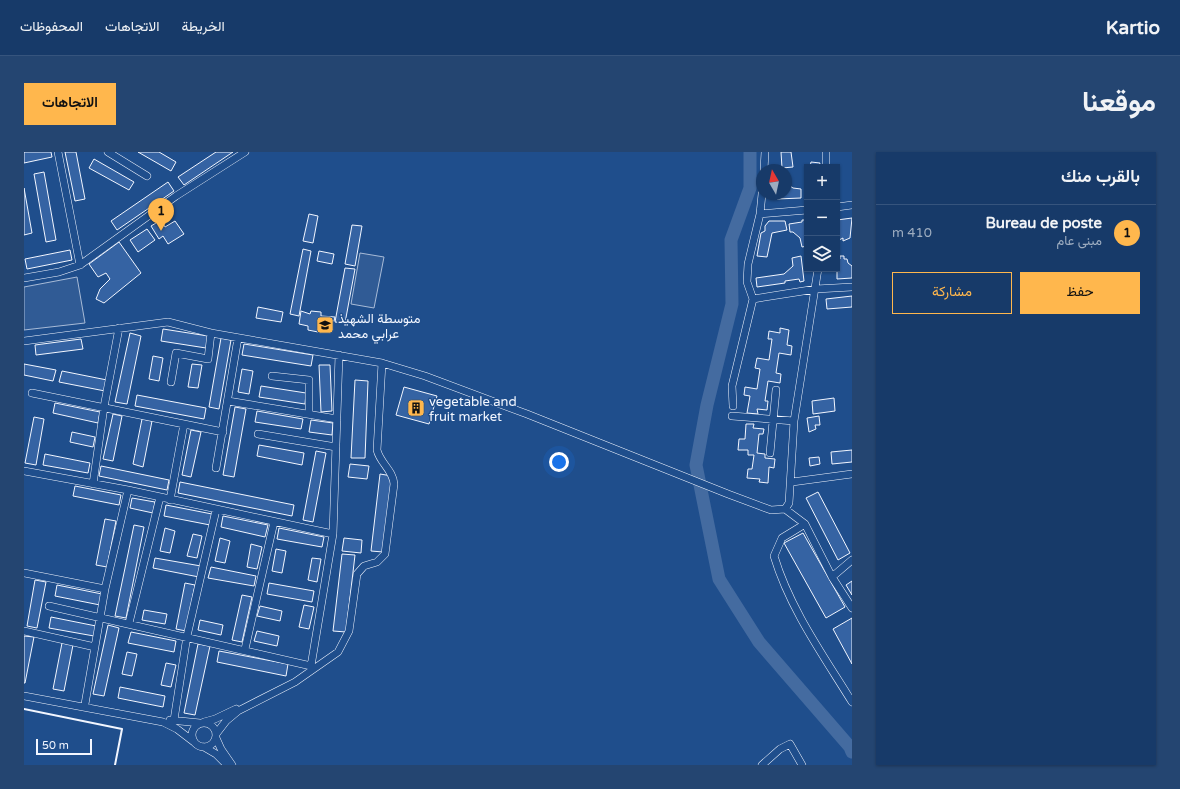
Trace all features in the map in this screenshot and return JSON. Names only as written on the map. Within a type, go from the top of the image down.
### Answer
[{"type":"street","points":[[58,152],[80,265]]},
{"type":"street","points":[[108,152],[147,176]]},
{"type":"street","points":[[24,278],[59,272],[80,265],[176,196],[245,152]]},
{"type":"street","points":[[764,164],[765,152]]},
{"type":"street","points":[[826,152],[826,164]]},
{"type":"street","points":[[733,406],[732,386],[753,299],[747,282],[748,264],[760,214],[761,200]]},
{"type":"street","points":[[840,207],[852,205]]},
{"type":"street","points":[[760,214],[804,210]]},
{"type":"street","points":[[785,509],[789,503],[792,482],[794,421],[818,272]]},
{"type":"street","points":[[753,299],[816,289],[852,287]]},
{"type":"street","points":[[24,341],[168,322],[211,333],[382,363],[425,376],[527,414],[574,434],[771,510],[785,509],[805,524],[832,576],[852,608]]},
{"type":"street","points":[[93,484],[104,407],[119,328]]},
{"type":"street","points":[[170,382],[176,353],[208,359],[211,333]]},
{"type":"street","points":[[216,468],[238,338]]},
{"type":"street","points":[[49,606],[187,636],[311,666],[333,534],[333,487],[339,355]]},
{"type":"street","points":[[204,747],[212,744],[226,721],[238,711],[295,682],[302,676],[329,660],[342,647],[349,631],[357,574],[364,566],[380,560],[386,550],[394,484],[391,474],[381,461],[377,450],[382,363]]},
{"type":"street","points":[[272,376],[309,380],[309,414]]},
{"type":"street","points":[[770,453],[776,390]]},
{"type":"street","points":[[32,393],[223,432]]},
{"type":"street","points":[[228,401],[337,419]]},
{"type":"street","points":[[732,416],[794,421]]},
{"type":"street","points":[[170,500],[184,424]]},
{"type":"street","points":[[258,434],[336,446]]},
{"type":"street","points":[[24,471],[128,490],[333,534]]},
{"type":"street","points":[[792,482],[852,474]]},
{"type":"street","points":[[85,704],[105,589],[128,490]]},
{"type":"street","points":[[129,623],[160,497]]},
{"type":"street","points":[[174,720],[187,636],[216,510]]},
{"type":"street","points":[[245,650],[274,522]]},
{"type":"street","points":[[805,524],[782,538],[774,556],[780,577],[805,625],[852,702]]},
{"type":"street","points":[[832,576],[852,560]]},
{"type":"street","points":[[24,573],[105,589]]},
{"type":"street","points":[[24,631],[94,647]]},
{"type":"street","points":[[194,742],[192,731],[202,723],[221,717],[293,679],[302,676]]},
{"type":"street","points":[[24,693],[174,720],[211,724],[228,763]]},
{"type":"street","points":[[24,696],[163,722],[177,729],[194,742],[216,754],[228,763]]},
{"type":"street","points":[[762,765],[780,748],[790,744],[802,765]]},
{"type":"shaded area","points":[[360,253],[384,257],[374,308],[351,304]]},
{"type":"shaded area","points":[[77,277],[85,323],[24,330],[24,287]]},
{"type":"building","points":[[24,152],[51,152],[52,157],[24,163]]},
{"type":"building","points":[[65,152],[76,152],[85,199],[75,201]]},
{"type":"building","points":[[138,152],[159,152],[176,162],[171,171]]},
{"type":"building","points":[[216,152],[233,152],[184,185],[178,177]]},
{"type":"building","points":[[781,152],[791,152],[793,167],[792,164],[782,164]]},
{"type":"building","points":[[94,159],[134,182],[129,190],[89,168]]},
{"type":"building","points":[[811,162],[820,163],[820,164],[811,164]]},
{"type":"building","points":[[44,172],[56,240],[46,242],[34,174]]},
{"type":"building","points":[[168,182],[174,191],[117,230],[111,221]]},
{"type":"building","points":[[792,187],[801,189],[801,198],[792,198]]},
{"type":"building","points":[[24,188],[32,233],[24,235]]},
{"type":"building","points":[[309,214],[318,216],[313,243],[303,241]]},
{"type":"building","points":[[852,218],[850,238],[843,241],[843,238],[840,240],[840,220]]},
{"type":"building","points":[[161,220],[165,227],[175,221],[184,234],[168,244],[163,236],[159,239],[151,226]]},
{"type":"building","points":[[802,220],[804,220],[804,247],[802,247],[800,238],[793,232],[790,232],[789,224],[802,222]]},
{"type":"building","points":[[769,221],[785,221],[787,230],[772,233],[767,257],[757,256],[761,233],[765,231],[765,226]]},
{"type":"building","points":[[352,225],[362,226],[355,266],[345,264]]},
{"type":"building","points":[[147,229],[155,240],[138,252],[130,240]]},
{"type":"building","points":[[119,242],[141,273],[104,303],[96,299],[100,289],[110,279],[106,273],[98,277],[89,264]]},
{"type":"building","points":[[303,249],[311,251],[299,316],[290,314]]},
{"type":"building","points":[[70,250],[72,260],[27,269],[25,259]]},
{"type":"building","points":[[319,251],[334,254],[332,264],[317,261]]},
{"type":"building","points":[[801,256],[804,281],[800,282],[799,279],[785,281],[785,283],[757,287],[756,278],[784,274],[793,266],[792,258]]},
{"type":"building","points":[[840,256],[844,256],[844,259],[847,259],[848,263],[852,266],[852,278],[837,279],[837,272],[840,272]]},
{"type":"building","points":[[345,268],[355,269],[345,323],[335,322]]},
{"type":"building","points":[[852,296],[852,307],[827,309],[826,299]]},
{"type":"building","points":[[258,307],[283,312],[281,322],[256,318]]},
{"type":"building","points":[[301,311],[310,314],[311,311],[321,312],[321,316],[335,317],[334,321],[330,320],[328,330],[319,328],[318,332],[308,330],[308,326],[299,324]]},
{"type":"building","points":[[780,328],[789,330],[787,345],[792,346],[791,355],[779,353],[776,373],[781,374],[780,383],[768,381],[765,401],[768,401],[767,410],[757,409],[758,414],[747,413],[750,396],[744,395],[745,387],[757,389],[760,369],[755,368],[757,358],[769,360],[772,339],[768,339],[769,331],[780,333]]},
{"type":"building","points":[[163,329],[208,336],[206,348],[161,341]]},
{"type":"building","points":[[130,333],[141,336],[127,404],[115,402]]},
{"type":"building","points":[[221,338],[231,340],[219,409],[209,407]]},
{"type":"building","points":[[81,339],[83,349],[36,355],[35,345]]},
{"type":"building","points":[[244,344],[313,355],[311,366],[242,355]]},
{"type":"building","points":[[153,356],[163,358],[159,381],[149,379]]},
{"type":"building","points":[[24,364],[56,370],[53,381],[24,375]]},
{"type":"building","points":[[192,364],[202,365],[198,388],[188,387]]},
{"type":"building","points":[[319,365],[330,365],[332,411],[321,412]]},
{"type":"building","points":[[242,369],[253,371],[249,394],[238,392]]},
{"type":"building","points":[[62,371],[107,380],[105,391],[59,382]]},
{"type":"building","points":[[355,380],[368,381],[365,458],[351,458]]},
{"type":"building","points":[[261,386],[306,393],[305,404],[259,397]]},
{"type":"building","name":"vegetable and fruit market","points":[[404,387],[437,396],[429,424],[396,415]]},
{"type":"building","points":[[137,395],[206,408],[204,419],[135,406]]},
{"type":"building","points":[[834,398],[835,411],[813,414],[812,401]]},
{"type":"building","points":[[55,403],[100,412],[98,423],[53,413]]},
{"type":"building","points":[[235,407],[246,409],[234,477],[223,475]]},
{"type":"building","points":[[257,411],[303,419],[301,429],[255,422]]},
{"type":"building","points":[[113,414],[122,416],[113,461],[103,459]]},
{"type":"building","points":[[819,416],[820,425],[815,425],[816,429],[809,432],[807,418]]},
{"type":"building","points":[[34,417],[44,419],[36,465],[25,463]]},
{"type":"building","points":[[142,419],[152,421],[143,467],[133,464]]},
{"type":"building","points":[[311,420],[333,423],[332,435],[309,432]]},
{"type":"building","points":[[746,424],[754,424],[753,428],[764,429],[763,434],[759,434],[757,453],[765,454],[765,458],[775,459],[774,468],[769,467],[768,483],[759,482],[760,479],[747,478],[748,469],[752,469],[754,455],[748,455],[748,450],[738,450],[739,439],[745,439]]},
{"type":"building","points":[[191,430],[201,432],[191,477],[182,475]]},
{"type":"building","points":[[72,432],[95,437],[93,447],[70,442]]},
{"type":"building","points":[[259,445],[304,453],[302,465],[257,456]]},
{"type":"building","points":[[852,450],[852,462],[832,464],[831,452]]},
{"type":"building","points":[[316,451],[326,453],[313,522],[303,520]]},
{"type":"building","points":[[45,454],[90,463],[88,473],[43,465]]},
{"type":"building","points":[[819,457],[820,464],[810,466],[809,458]]},
{"type":"building","points":[[350,464],[369,466],[367,479],[348,477]]},
{"type":"building","points":[[101,466],[169,480],[167,490],[99,476]]},
{"type":"building","points":[[380,474],[392,476],[383,552],[371,551]]},
{"type":"building","points":[[180,482],[294,505],[292,516],[178,493]]},
{"type":"building","points":[[75,486],[121,495],[119,505],[73,496]]},
{"type":"building","points":[[818,492],[850,553],[838,560],[806,498]]},
{"type":"building","points":[[132,498],[155,502],[153,513],[130,508]]},
{"type":"building","points":[[166,505],[212,514],[210,525],[164,516]]},
{"type":"building","points":[[223,516],[268,525],[265,537],[221,527]]},
{"type":"building","points":[[105,519],[116,521],[107,567],[96,565]]},
{"type":"building","points":[[134,525],[144,527],[126,618],[115,616]]},
{"type":"building","points":[[165,528],[175,531],[170,553],[160,551]]},
{"type":"building","points":[[279,528],[324,537],[322,547],[277,539]]},
{"type":"building","points":[[803,533],[845,607],[826,618],[784,543]]},
{"type":"building","points":[[193,534],[202,536],[197,558],[187,556]]},
{"type":"building","points":[[220,538],[230,541],[225,563],[215,561]]},
{"type":"building","points":[[344,538],[362,540],[361,553],[342,551]]},
{"type":"building","points":[[251,544],[262,547],[257,569],[247,567]]},
{"type":"building","points":[[276,549],[286,551],[282,573],[272,571]]},
{"type":"building","points":[[342,554],[355,555],[346,632],[333,631]]},
{"type":"building","points":[[155,558],[201,566],[199,577],[153,568]]},
{"type":"building","points":[[312,558],[321,559],[317,582],[308,580]]},
{"type":"building","points":[[211,567],[256,576],[254,586],[208,578]]},
{"type":"building","points":[[35,580],[46,582],[37,628],[27,626]]},
{"type":"building","points":[[852,581],[852,595],[846,585]]},
{"type":"building","points":[[185,583],[195,585],[186,631],[176,629]]},
{"type":"building","points":[[269,583],[314,591],[312,602],[267,594]]},
{"type":"building","points":[[57,585],[102,594],[100,605],[55,596]]},
{"type":"building","points":[[242,595],[252,597],[242,642],[232,640]]},
{"type":"building","points":[[304,605],[314,607],[309,629],[299,627]]},
{"type":"building","points":[[260,606],[282,611],[280,621],[257,616]]},
{"type":"building","points":[[144,610],[167,614],[165,624],[142,620]]},
{"type":"building","points":[[51,617],[96,626],[94,636],[49,628]]},
{"type":"building","points":[[852,618],[852,664],[833,629]]},
{"type":"building","points":[[200,620],[223,625],[221,635],[198,630]]},
{"type":"building","points":[[108,625],[119,628],[104,696],[93,694]]},
{"type":"building","points":[[257,631],[279,636],[277,646],[254,641]]},
{"type":"building","points":[[131,632],[176,641],[174,652],[128,643]]},
{"type":"building","points":[[24,636],[34,637],[25,683],[24,683]]},
{"type":"building","points":[[62,643],[73,645],[64,691],[53,689]]},
{"type":"building","points":[[198,644],[210,646],[195,715],[184,713]]},
{"type":"building","points":[[219,651],[288,664],[286,676],[217,662]]},
{"type":"building","points":[[127,652],[137,654],[132,676],[122,674]]},
{"type":"building","points":[[166,663],[176,665],[171,687],[161,685]]},
{"type":"building","points":[[120,687],[165,696],[163,707],[118,698]]},
{"type":"waterway","points":[[750,152],[750,188],[731,240],[732,304],[707,405],[696,465],[719,579],[759,642],[850,747],[852,752]]},
{"type":"wall","points":[[24,709],[122,729],[115,765]]},
{"type":"place","name":"Bureau de poste","points":[[161,231]]},
{"type":"place","name":"متوسطة الشهيذ عرابي محمد","points":[[325,325]]},
{"type":"place","name":"vegetable and fruit market","points":[[416,408]]}]
